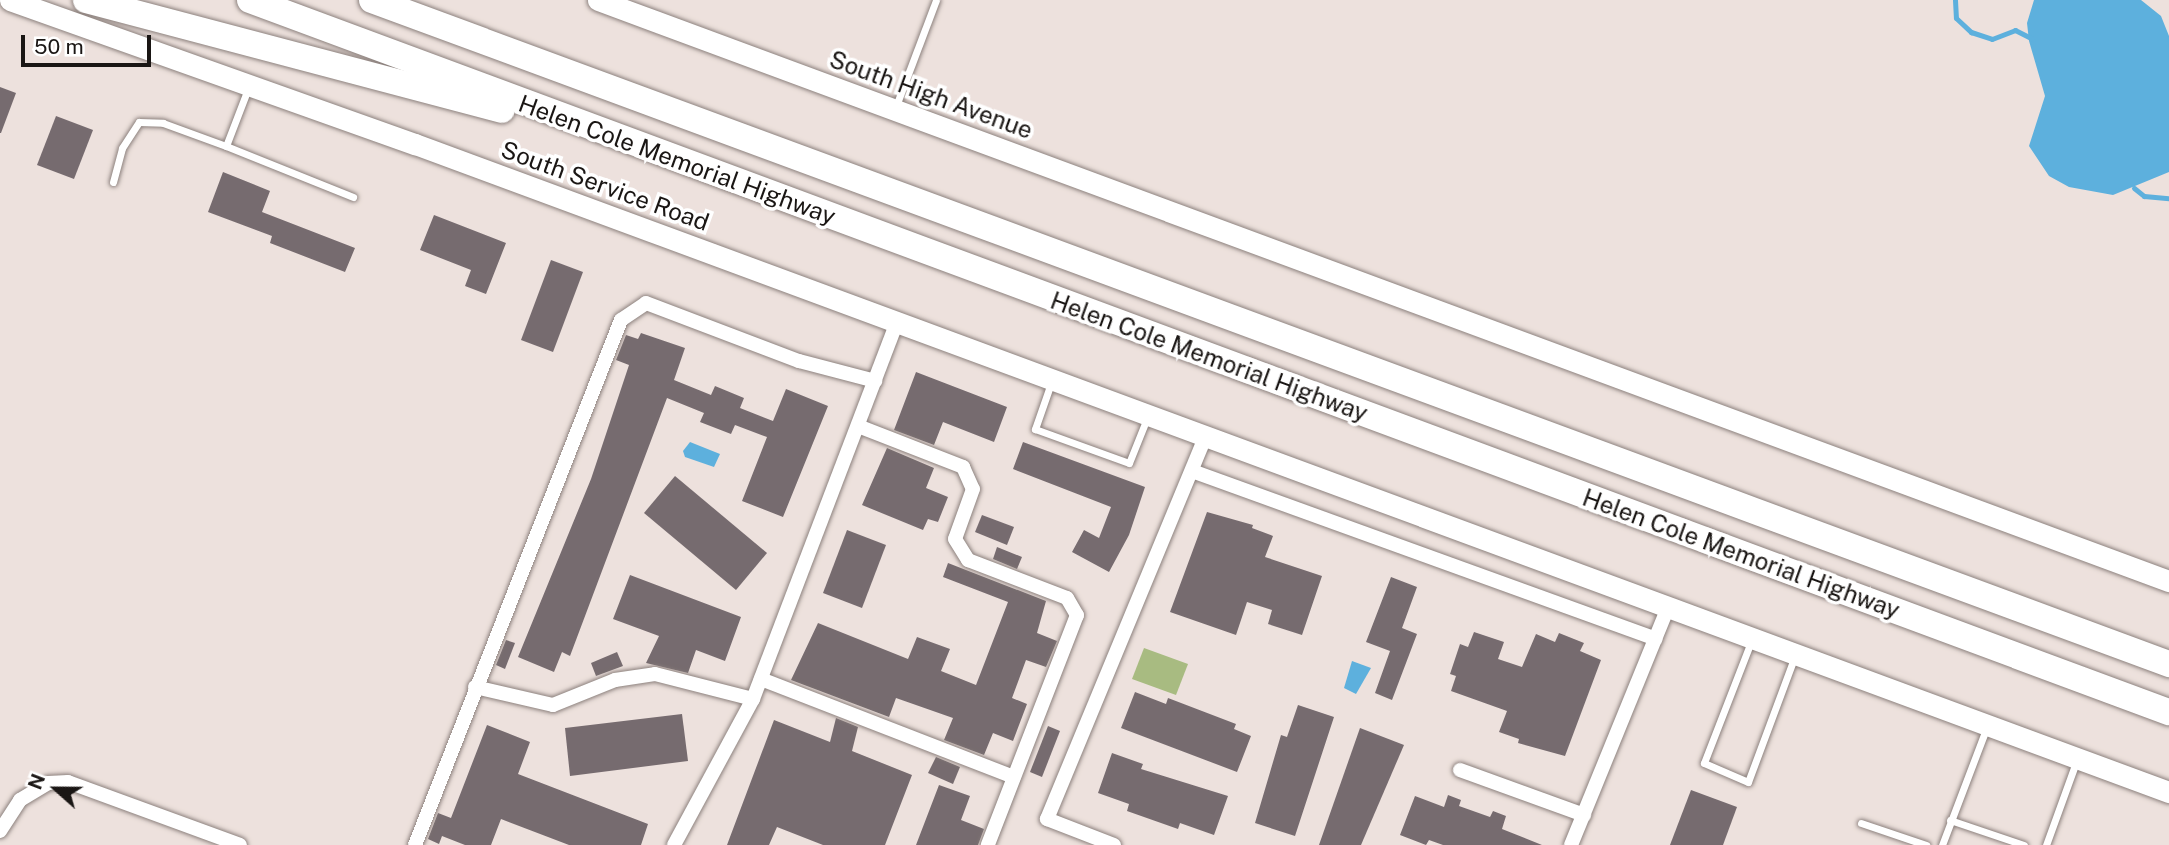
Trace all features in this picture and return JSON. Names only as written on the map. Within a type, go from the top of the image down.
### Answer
[{"type":"highway","points":[[86,0],[622,141]]},
{"type":"highway","name":"Helen Cole Memorial Highway","points":[[250,0],[622,141],[2169,712]]},
{"type":"highway","name":"Helen Cole Memorial Highway","points":[[372,0],[2169,664]]},
{"type":"highway","points":[[2142,655],[2169,659]]},
{"type":"main road","name":"South Service Road","points":[[10,0],[1206,435],[2169,792]]},
{"type":"main road","name":"South High Avenue","points":[[598,0],[2169,581]]},
{"type":"street","points":[[415,845],[610,341],[621,320],[646,303],[799,361],[875,382]]},
{"type":"street","points":[[674,845],[753,699],[897,322]]},
{"type":"street","points":[[858,426],[964,467],[973,489],[955,539],[968,560],[1067,598],[1077,615],[988,845]]},
{"type":"street","points":[[1114,845],[1047,819],[1206,435]]},
{"type":"street","points":[[1192,471],[1656,639]]},
{"type":"street","points":[[1572,845],[1668,607]]},
{"type":"street","points":[[475,688],[553,705],[615,680],[655,674],[753,699]]},
{"type":"street","points":[[761,679],[1014,778]]},
{"type":"street","points":[[1460,770],[1584,815]]},
{"type":"street","points":[[0,831],[20,800],[48,783],[68,782],[240,845]]},
{"type":"lane","points":[[894,110],[936,0]]},
{"type":"lane","points":[[226,146],[249,85]]},
{"type":"lane","points":[[113,182],[122,148],[139,122],[163,123],[352,197]]},
{"type":"lane","points":[[1053,379],[1035,429],[1129,463],[1148,415]]},
{"type":"lane","points":[[1752,638],[1704,763],[1748,782],[1795,654]]},
{"type":"lane","points":[[1942,845],[1988,725]]},
{"type":"lane","points":[[2046,845],[2077,758]]},
{"type":"lane","points":[[1950,820],[2024,845]]},
{"type":"lane","points":[[1861,823],[1926,845]]},
{"type":"green space","points":[[1144,648],[1188,664],[1176,695],[1132,679]]},
{"type":"water","points":[[2034,0],[2141,0],[2161,16],[2169,36],[2169,172],[2113,195],[2069,187],[2049,176],[2029,146],[2045,96],[2029,41],[2027,23]]},
{"type":"water","points":[[690,442],[720,454],[714,467],[685,457],[683,451]]},
{"type":"water","points":[[1352,661],[1371,668],[1356,694],[1344,688]]},
{"type":"building","points":[[0,87],[16,93],[1,133],[0,133]]},
{"type":"building","points":[[56,116],[93,130],[74,179],[37,165]]},
{"type":"building","points":[[223,172],[270,191],[262,212],[355,248],[345,272],[270,243],[272,236],[208,212]]},
{"type":"building","points":[[434,215],[506,243],[486,294],[465,286],[471,270],[420,250]]},
{"type":"building","points":[[551,260],[583,272],[553,352],[521,340]]},
{"type":"building","points":[[641,333],[685,348],[674,380],[711,395],[715,386],[744,398],[740,408],[773,421],[786,389],[828,406],[783,517],[742,501],[767,437],[735,425],[731,434],[700,422],[704,413],[667,398],[570,656],[562,652],[554,672],[518,657],[591,479],[629,365],[616,360],[626,335],[638,339]]},
{"type":"building","points":[[916,372],[1007,407],[994,442],[943,422],[934,445],[894,430]]},
{"type":"building","points":[[1023,442],[1145,487],[1129,535],[1109,572],[1072,552],[1084,530],[1099,538],[1111,507],[1013,469]]},
{"type":"building","points":[[887,448],[934,468],[926,488],[948,497],[938,522],[928,519],[923,530],[862,505]]},
{"type":"building","points":[[675,476],[767,553],[736,590],[644,513]]},
{"type":"building","points":[[1207,512],[1253,525],[1252,528],[1273,536],[1265,557],[1322,576],[1302,635],[1268,624],[1272,610],[1247,602],[1236,635],[1170,612]]},
{"type":"building","points":[[982,515],[1014,527],[1007,545],[975,532]]},
{"type":"building","points":[[847,530],[886,545],[862,608],[823,593]]},
{"type":"building","points":[[997,547],[1022,557],[1017,569],[993,559]]},
{"type":"building","points":[[948,563],[1046,601],[1037,633],[1057,641],[1046,667],[1026,660],[1012,698],[1027,704],[1013,741],[993,733],[984,755],[944,740],[953,718],[896,698],[889,717],[791,680],[818,623],[908,659],[917,637],[950,649],[941,671],[976,685],[1008,602],[943,577]]},
{"type":"building","points":[[630,575],[741,617],[725,661],[696,650],[688,673],[646,663],[659,636],[613,619]]},
{"type":"building","points":[[1391,577],[1417,587],[1402,628],[1417,634],[1392,700],[1375,693],[1390,651],[1366,642]]},
{"type":"building","points":[[1474,632],[1504,642],[1498,659],[1522,667],[1536,634],[1555,642],[1559,633],[1584,643],[1580,651],[1601,660],[1565,756],[1518,743],[1519,739],[1499,732],[1507,711],[1451,691],[1456,676],[1450,674],[1460,644],[1468,647]]},
{"type":"building","points":[[506,640],[515,643],[505,669],[496,665]]},
{"type":"building","points":[[617,652],[623,666],[596,676],[591,663]]},
{"type":"building","points":[[1135,692],[1166,704],[1168,698],[1236,724],[1234,729],[1251,736],[1237,772],[1121,728]]},
{"type":"building","points":[[1298,705],[1334,717],[1295,836],[1255,823],[1281,735],[1287,737]]},
{"type":"building","points":[[682,714],[688,761],[570,776],[565,728]]},
{"type":"building","points":[[836,718],[858,727],[852,751],[912,775],[885,845],[823,845],[777,827],[769,845],[727,845],[774,720],[830,742]]},
{"type":"building","points":[[487,725],[530,742],[518,774],[648,824],[641,845],[569,845],[501,819],[491,845],[465,845],[442,836],[439,844],[428,839],[438,813],[451,818]]},
{"type":"building","points":[[1048,726],[1060,731],[1042,777],[1030,772]]},
{"type":"building","points":[[1360,728],[1404,745],[1361,845],[1319,845]]},
{"type":"building","points":[[1112,753],[1143,764],[1141,769],[1228,796],[1214,835],[1180,823],[1178,829],[1127,811],[1129,804],[1098,793]]},
{"type":"building","points":[[936,757],[960,767],[953,784],[928,773]]},
{"type":"building","points":[[939,785],[970,796],[961,820],[984,829],[978,845],[916,845]]},
{"type":"building","points":[[1691,790],[1737,807],[1723,845],[1670,845]]},
{"type":"building","points":[[1448,795],[1461,800],[1459,806],[1490,817],[1493,811],[1506,816],[1502,829],[1542,845],[1443,845],[1429,840],[1426,845],[1400,835],[1415,796],[1444,807]]},
{"type":"waterway","points":[[1955,0],[1956,18],[1971,32],[1992,39],[2015,30],[2033,39]]},
{"type":"waterway","points":[[2134,188],[2144,196],[2169,198]]}]
